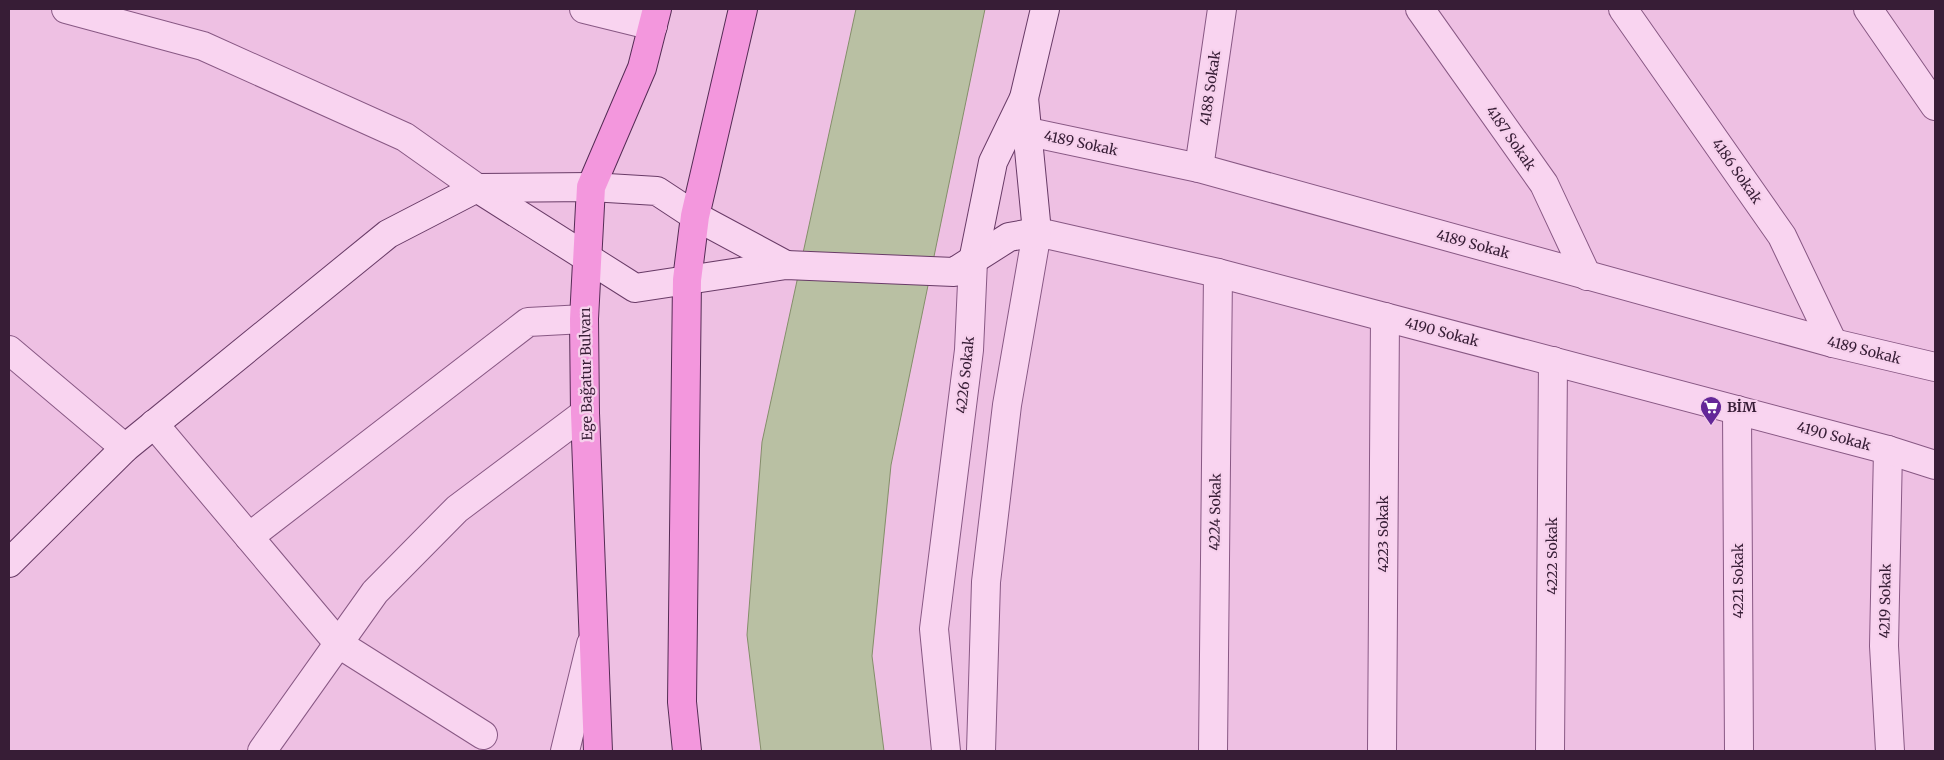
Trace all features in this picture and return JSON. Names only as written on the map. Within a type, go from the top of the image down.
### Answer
[{"type":"main road","points":[[687,751],[682,702],[687,280],[695,216],[743,9]]},
{"type":"main road","name":"Ege Bağatur Bulvarı","points":[[598,751],[585,413],[584,318],[591,187],[642,68],[655,17]]},
{"type":"street","points":[[66,9],[203,46],[405,137],[477,188],[634,288],[786,265],[964,266]]},
{"type":"street","points":[[584,9],[655,17]]},
{"type":"street","points":[[981,751],[986,582],[1007,404],[1037,232],[1018,130],[1045,9]]},
{"type":"street","name":"4188 Sokak","points":[[1199,168],[1222,9]]},
{"type":"street","name":"4187 Sokak","points":[[1420,9],[1544,184],[1587,276]]},
{"type":"street","name":"4186 Sokak","points":[[1623,9],[1782,236],[1833,343]]},
{"type":"street","points":[[1868,9],[1935,106]]},
{"type":"street","name":"4189 Sokak","points":[[1018,130],[1199,168],[1833,343],[1935,367]]},
{"type":"street","name":"4226 Sokak","points":[[946,751],[934,629],[969,350],[964,266],[993,162],[1018,130]]},
{"type":"street","points":[[9,563],[126,448],[388,234],[477,188],[591,187],[657,191],[695,216],[786,265]]},
{"type":"street","name":"4190 Sokak","points":[[964,266],[1009,238],[1037,232],[1218,273],[1888,450],[1935,465]]},
{"type":"street","name":"4224 Sokak","points":[[1213,751],[1218,273]]},
{"type":"street","name":"4223 Sokak","points":[[1382,751],[1385,317]]},
{"type":"street","points":[[249,537],[528,322],[584,318]]},
{"type":"street","points":[[9,350],[126,448]]},
{"type":"street","name":"4222 Sokak","points":[[1550,751],[1553,361]]},
{"type":"street","name":"4221 Sokak","points":[[1737,410],[1740,751]]},
{"type":"street","points":[[262,751],[375,592],[457,509],[585,413]]},
{"type":"street","points":[[154,424],[338,644],[483,735]]},
{"type":"street","name":"4219 Sokak","points":[[1888,450],[1884,646],[1890,751]]},
{"type":"street","points":[[565,751],[593,636]]},
{"type":"shaded area","points":[[856,9],[985,9],[891,465],[872,656],[884,751],[761,751],[747,635],[762,442]]},
{"type":"place","name":"BİM","points":[[1711,426]]}]
